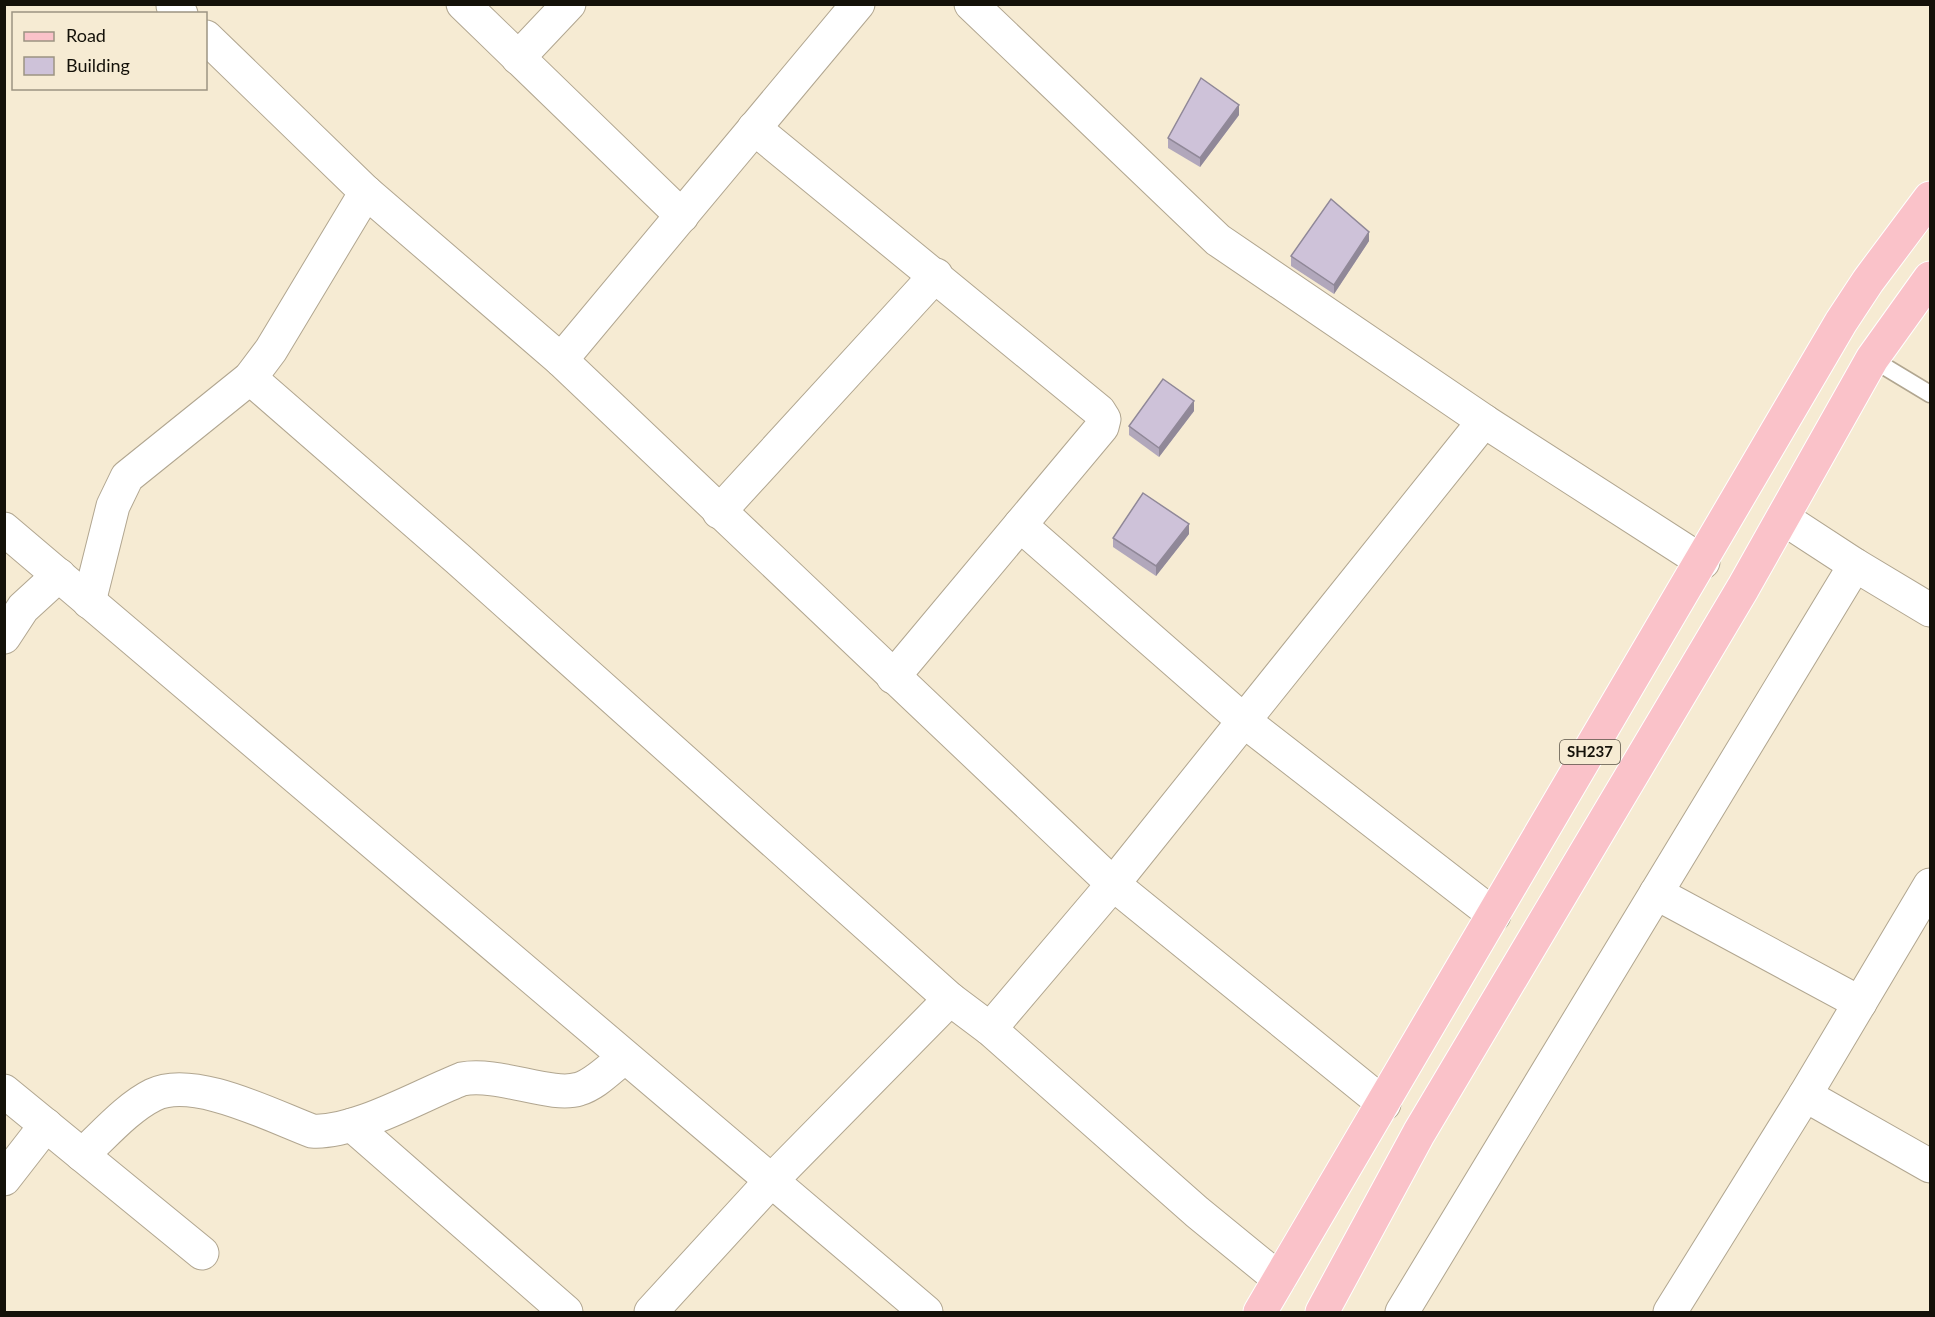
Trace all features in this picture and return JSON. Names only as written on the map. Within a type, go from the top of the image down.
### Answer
[{"type":"main road","name":"SH237","points":[[1260,1312],[1703,562],[1842,322],[1868,281],[1930,198]]},
{"type":"main road","name":"SH237","points":[[1322,1312],[1419,1133],[1783,518],[1872,359],[1930,278]]},
{"type":"street","points":[[463,4],[682,216]]},
{"type":"street","points":[[518,58],[569,4]]},
{"type":"street","points":[[561,360],[858,4]]},
{"type":"street","points":[[970,4],[1218,240],[1484,421],[1703,562]]},
{"type":"street","points":[[207,38],[366,192],[561,360],[1113,884],[1384,1104]]},
{"type":"street","points":[[754,128],[936,275],[1099,411],[1104,419],[1102,427],[893,677]]},
{"type":"street","points":[[89,602],[113,506],[127,477],[250,378],[272,350],[366,192]]},
{"type":"street","points":[[719,512],[936,275]]},
{"type":"street","points":[[250,378],[467,567],[950,999],[990,1029],[1197,1212],[1279,1279]]},
{"type":"street","points":[[990,1029],[1113,884],[1484,421]]},
{"type":"street","points":[[1783,518],[1930,610]]},
{"type":"street","points":[[1020,525],[1244,721],[1494,915]]},
{"type":"street","points":[[4,529],[926,1312]]},
{"type":"street","points":[[1402,1312],[1855,565]]},
{"type":"street","points":[[4,637],[23,608],[59,576]]},
{"type":"street","points":[[1656,893],[1860,1003]]},
{"type":"street","points":[[1671,1312],[1928,895]]},
{"type":"street","points":[[651,1312],[771,1180],[950,999]]},
{"type":"street","points":[[82,1155],[142,1102],[155,1094],[172,1090],[220,1097],[312,1131],[337,1130],[462,1078],[476,1076],[557,1090],[579,1089],[625,1057]]},
{"type":"street","points":[[4,1091],[202,1252]]},
{"type":"street","points":[[1805,1095],[1930,1166]]},
{"type":"street","points":[[4,1179],[46,1125]]},
{"type":"street","points":[[352,1125],[566,1312]]},
{"type":"lane","points":[[1872,359],[1930,394]]},
{"type":"building","points":[[1201,78],[1239,105],[1200,158],[1168,138]]},
{"type":"building","points":[[1331,199],[1369,232],[1334,285],[1291,256]]},
{"type":"building","points":[[1163,379],[1194,401],[1159,448],[1129,426]]},
{"type":"building","points":[[1143,493],[1189,524],[1156,566],[1113,538]]}]
